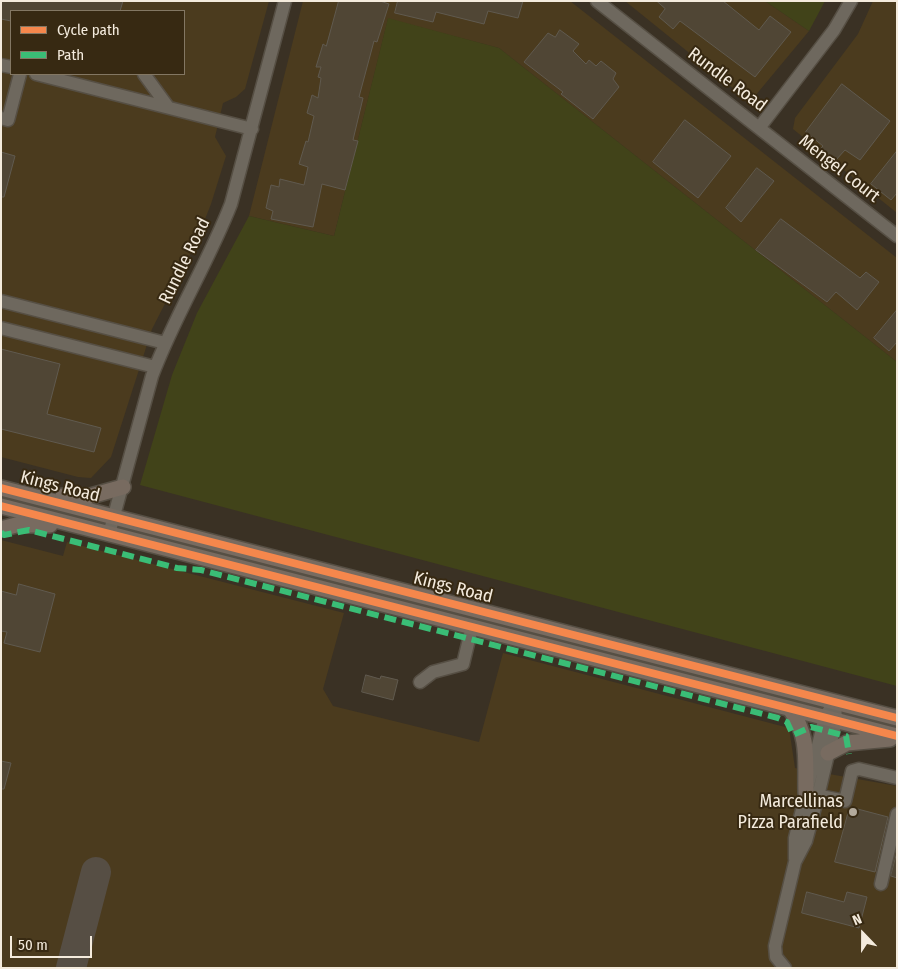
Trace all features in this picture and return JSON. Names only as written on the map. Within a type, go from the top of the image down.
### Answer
[{"type":"main road","points":[[16,492],[79,498],[107,494],[123,487]]},
{"type":"main road","name":"Kings Road","points":[[1,488],[897,718]]},
{"type":"main road","name":"Kings Road","points":[[1,506],[830,719],[897,738]]},
{"type":"main road","points":[[1,529],[30,524],[79,526]]},
{"type":"main road","points":[[790,709],[800,724],[805,741],[812,795]]},
{"type":"main road","points":[[828,753],[847,743],[897,738]]},
{"type":"street","name":"Rundle Road","points":[[109,534],[155,367],[231,204],[285,1]]},
{"type":"street","name":"Rundle Road","points":[[597,1],[759,128],[834,30],[851,1]]},
{"type":"street","points":[[1,118],[8,120],[20,75]]},
{"type":"street","points":[[40,75],[252,129]]},
{"type":"street","points":[[145,75],[168,108]]},
{"type":"street","name":"Mengel Court","points":[[759,128],[897,236]]},
{"type":"street","points":[[1,301],[165,343]]},
{"type":"street","points":[[1,328],[155,367]]},
{"type":"street","points":[[420,682],[433,672],[463,664],[472,627]]},
{"type":"street","points":[[812,795],[834,702]]},
{"type":"street","points":[[785,968],[776,957],[775,946],[795,862],[795,838],[828,753],[830,719]]},
{"type":"street","points":[[812,795],[846,802],[852,771],[859,769],[897,778]]},
{"type":"street","points":[[881,884],[897,814]]},
{"type":"shaded area","points":[[1,1],[269,1],[245,89],[236,97],[223,103],[215,137],[226,156],[211,204],[194,247],[152,329],[111,457],[91,478],[78,477],[1,457]]},
{"type":"shaded area","points":[[303,1],[570,1],[897,258],[897,362],[499,48],[388,19],[334,236],[249,216]]},
{"type":"shaded area","points":[[625,1],[765,1],[809,31],[750,102]]},
{"type":"shaded area","points":[[873,1],[897,1],[897,213],[793,129],[795,118],[858,34]]},
{"type":"shaded area","points":[[1,540],[63,556],[67,542],[344,613],[323,689],[333,706],[479,742],[503,653],[789,728],[795,768],[897,786],[897,968],[1,968]]},
{"type":"green space","points":[[765,1],[825,1],[809,31]]},
{"type":"green space","points":[[388,18],[499,48],[897,362],[897,686],[140,485],[172,375],[197,313],[249,216],[334,236]]},
{"type":"building","points":[[1,1],[123,1],[120,10],[10,10],[10,21],[1,19]]},
{"type":"building","points":[[339,1],[380,1],[389,4],[377,42],[374,41],[359,97],[363,98],[353,140],[358,141],[345,190],[322,184],[313,227],[271,219],[273,211],[266,208],[271,185],[279,187],[280,179],[304,185],[308,167],[299,164],[306,141],[308,142],[314,116],[307,113],[312,95],[318,98],[321,78],[318,77],[321,67],[316,67],[323,44],[326,46]]},
{"type":"building","points":[[398,1],[523,1],[518,18],[488,11],[484,24],[436,12],[433,22],[395,13]]},
{"type":"building","points":[[657,1],[723,1],[759,30],[770,16],[791,32],[755,77],[680,21],[673,29],[659,17],[665,9]]},
{"type":"building","points":[[560,30],[579,44],[573,51],[586,64],[589,60],[596,66],[601,61],[616,73],[613,79],[619,87],[593,119],[561,94],[563,92],[524,62],[548,33],[555,37]]},
{"type":"building","points":[[842,84],[890,121],[860,160],[845,150],[835,161],[820,149],[823,146],[806,132]]},
{"type":"building","points":[[685,120],[731,156],[698,198],[653,162]]},
{"type":"building","points":[[897,151],[897,193],[891,200],[871,184]]},
{"type":"building","points":[[1,152],[15,156],[4,197],[1,197]]},
{"type":"building","points":[[757,168],[774,181],[741,222],[726,208]]},
{"type":"building","points":[[781,219],[860,278],[866,272],[879,282],[857,310],[836,292],[827,302],[756,250]]},
{"type":"building","points":[[897,310],[897,342],[889,351],[874,338]]},
{"type":"building","points":[[1,349],[60,364],[47,414],[101,428],[94,452],[1,429]]},
{"type":"building","points":[[19,584],[55,594],[40,652],[4,643],[7,632],[1,631],[1,591],[16,595]]},
{"type":"building","points":[[366,675],[380,679],[381,676],[398,680],[393,700],[362,692]]},
{"type":"building","points":[[1,761],[11,763],[4,789],[1,789]]},
{"type":"building","points":[[850,807],[888,817],[875,872],[835,862]]},
{"type":"building","points":[[897,852],[897,878],[891,876]]},
{"type":"building","points":[[807,892],[844,902],[847,892],[867,897],[859,928],[802,913]]},
{"type":"taxiway","points":[[71,968],[96,872]]},
{"type":"marked path","points":[[1,532],[4,535],[29,530],[177,568],[201,570],[778,718],[787,722],[793,735],[811,727],[846,736],[849,754]]},
{"type":"cycle path","points":[[1,488],[897,718]]},
{"type":"cycle path","points":[[1,506],[897,736]]},
{"type":"place","name":"Marcellinas Pizza Parafield","points":[[853,812]]}]
